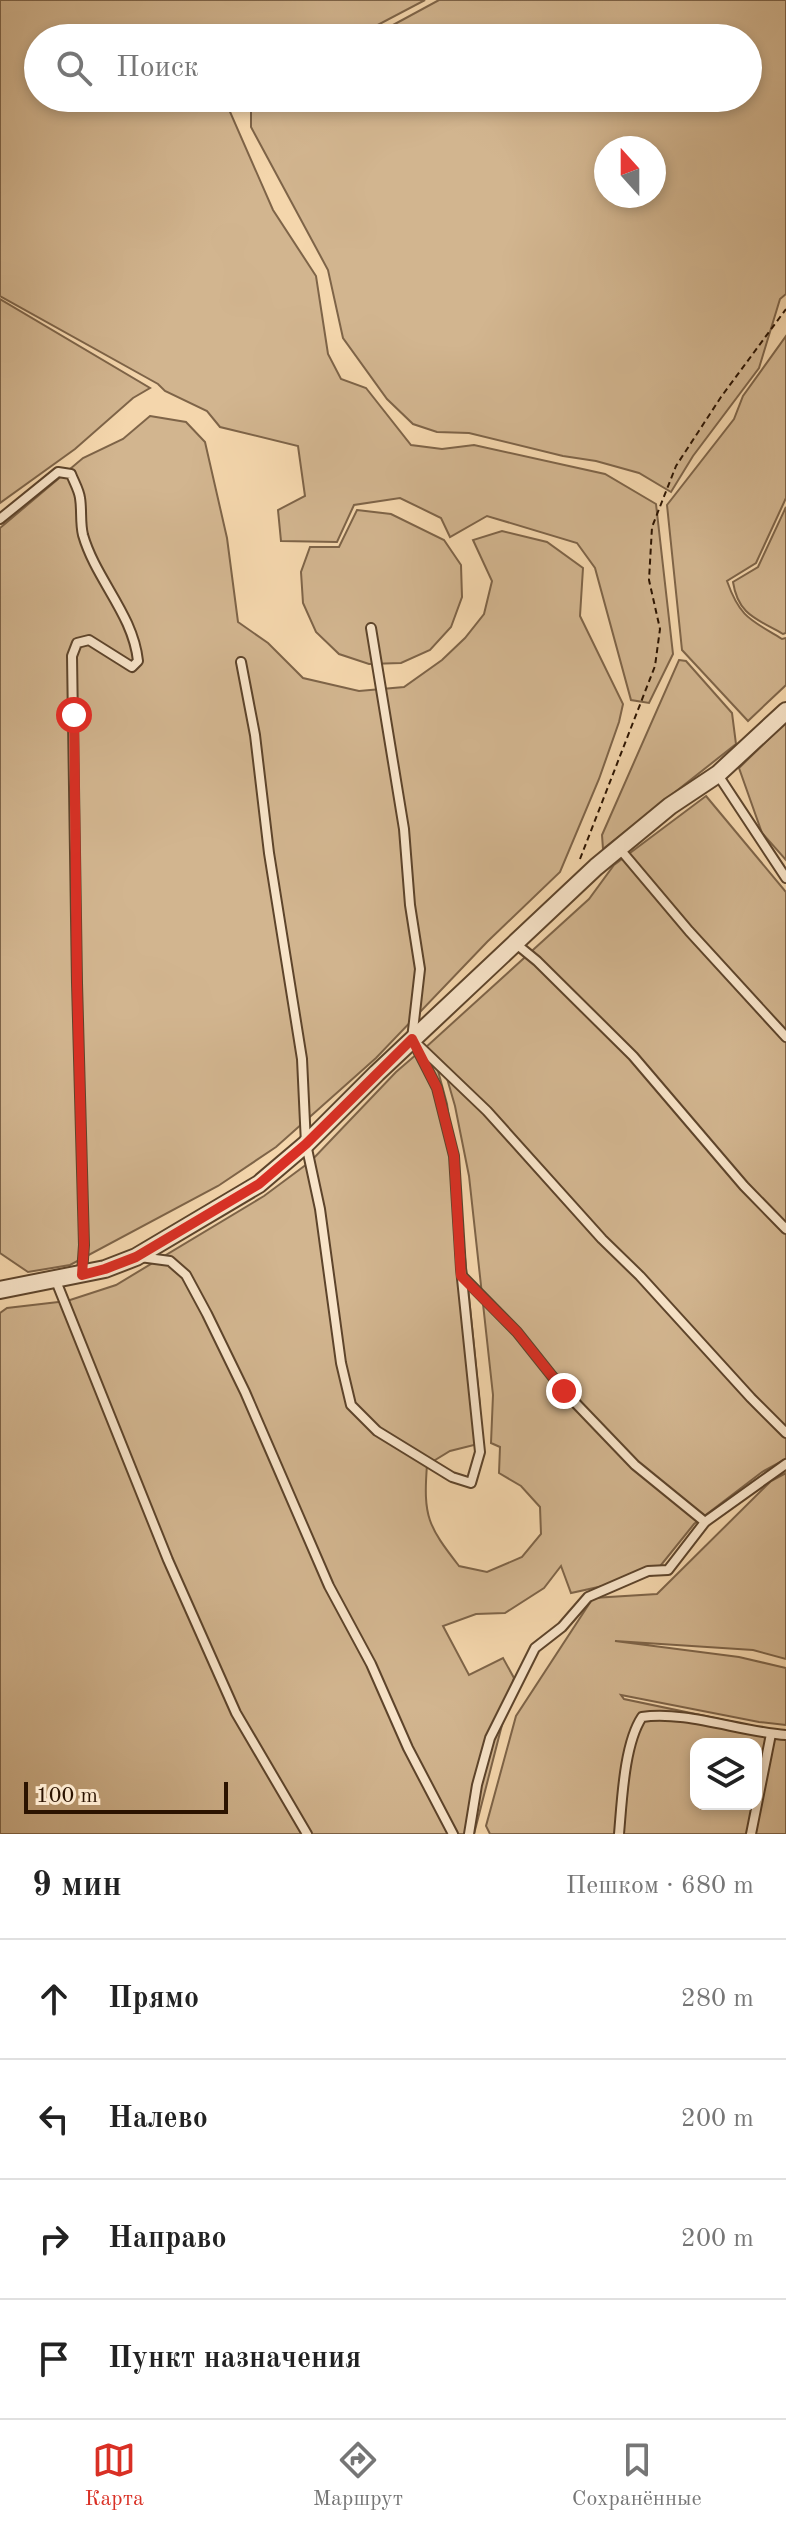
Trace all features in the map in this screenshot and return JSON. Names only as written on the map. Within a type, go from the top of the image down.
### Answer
[{"type":"street","points":[[0,1290],[82,1275],[136,1257],[259,1184],[306,1144],[412,1039],[619,847],[670,806],[718,774],[786,711]]},
{"type":"lane","points":[[0,519],[58,472],[71,474],[80,495],[83,533],[95,564],[127,621],[137,647],[138,661],[132,667],[89,640],[77,643],[72,656],[84,1245],[82,1275]]},
{"type":"lane","points":[[241,662],[255,735],[269,853],[302,1059],[306,1144],[320,1209],[341,1363],[351,1405],[377,1431],[452,1477],[471,1483],[480,1452],[461,1276],[454,1156],[437,1088],[412,1039],[420,969],[410,905],[404,829],[371,628]]},
{"type":"lane","points":[[718,774],[786,878]]},
{"type":"lane","points":[[619,847],[689,931],[786,1037]]},
{"type":"lane","points":[[515,943],[633,1056],[744,1186],[786,1229]]},
{"type":"lane","points":[[412,1039],[487,1111],[602,1239],[786,1433]]},
{"type":"lane","points":[[136,1257],[170,1261],[186,1275],[245,1392],[329,1586],[371,1664],[408,1748],[453,1834]]},
{"type":"lane","points":[[461,1276],[517,1332],[564,1391],[635,1465],[705,1522]]},
{"type":"lane","points":[[56,1281],[168,1560],[236,1713],[307,1834]]},
{"type":"lane","points":[[469,1834],[477,1785],[490,1738],[535,1648],[562,1627],[588,1597],[648,1571],[668,1570],[705,1522],[786,1464]]},
{"type":"lane","points":[[619,1834],[622,1794],[635,1728],[642,1717],[669,1715],[786,1735]]},
{"type":"lane","points":[[751,1834],[771,1734]]},
{"type":"path","points":[[580,861],[655,666],[660,629],[649,580],[652,527],[676,466],[721,397],[786,309]]},
{"type":"shaded area","points":[[0,0],[425,0],[380,24],[24,24],[24,112],[230,112],[273,210],[316,276],[328,354],[341,379],[366,388],[411,445],[442,449],[474,445],[605,474],[656,504],[673,654],[649,703],[631,700],[595,568],[577,543],[487,516],[450,537],[441,518],[400,498],[354,505],[337,542],[281,541],[278,510],[305,496],[298,446],[220,427],[207,411],[165,391],[158,384],[0,296]]},
{"type":"shaded area","points":[[439,0],[786,0],[786,294],[780,299],[759,368],[693,456],[671,492],[639,473],[596,461],[469,433],[437,432],[413,424],[387,399],[343,338],[328,270],[251,127],[251,112],[762,112],[762,24],[395,24]]},
{"type":"shaded area","points":[[0,299],[150,388],[133,398],[75,449],[0,503]]},
{"type":"shaded area","points":[[786,336],[786,498],[756,563],[727,581],[737,603],[748,617],[782,639],[786,638],[786,685],[748,721],[682,650],[667,505],[734,419],[743,396]]},
{"type":"shaded area","points":[[150,416],[186,422],[205,442],[227,538],[238,622],[268,643],[303,678],[359,691],[404,687],[442,660],[484,614],[492,581],[473,540],[502,531],[547,542],[583,568],[580,616],[623,704],[599,779],[560,872],[487,942],[376,1058],[276,1147],[218,1186],[70,1265],[28,1272],[0,1253],[0,528],[83,458],[123,439]]},
{"type":"shaded area","points":[[786,507],[786,633],[783,634],[744,609],[733,582],[758,567]]},
{"type":"shaded area","points":[[357,510],[391,514],[444,540],[461,565],[462,597],[451,627],[430,650],[401,663],[369,664],[339,654],[316,632],[303,603],[301,572],[310,547],[339,547]]},
{"type":"shaded area","points":[[679,660],[686,661],[732,713],[736,744],[603,849],[602,835]]},
{"type":"shaded area","points":[[786,722],[786,860],[762,833],[739,768]]},
{"type":"shaded area","points":[[706,796],[786,892],[786,1459],[762,1472],[694,1524],[653,1575],[571,1593],[561,1566],[544,1588],[505,1613],[476,1614],[443,1626],[469,1675],[503,1658],[514,1678],[474,1834],[0,1834],[0,1313],[7,1308],[67,1301],[116,1285],[264,1196],[311,1161],[418,1053],[437,1067],[447,1104],[480,1406],[478,1444],[450,1451],[427,1465],[427,1509],[440,1541],[459,1566],[487,1572],[522,1557],[541,1534],[540,1507],[521,1486],[499,1473],[500,1447],[491,1443],[493,1395],[469,1176],[444,1068],[425,1048],[589,899],[614,865]]},
{"type":"shaded area","points":[[786,1473],[786,1659],[753,1650],[615,1641],[739,1657],[786,1668],[786,1725],[621,1695],[624,1699],[786,1733],[786,1834],[490,1834],[486,1826],[516,1716],[593,1598],[657,1594],[771,1481]]},
{"type":"route","points":[[74,715],[84,1245],[82,1275],[136,1257],[259,1184],[306,1144],[412,1039],[437,1088],[454,1156],[461,1276],[517,1332],[564,1391]]}]
